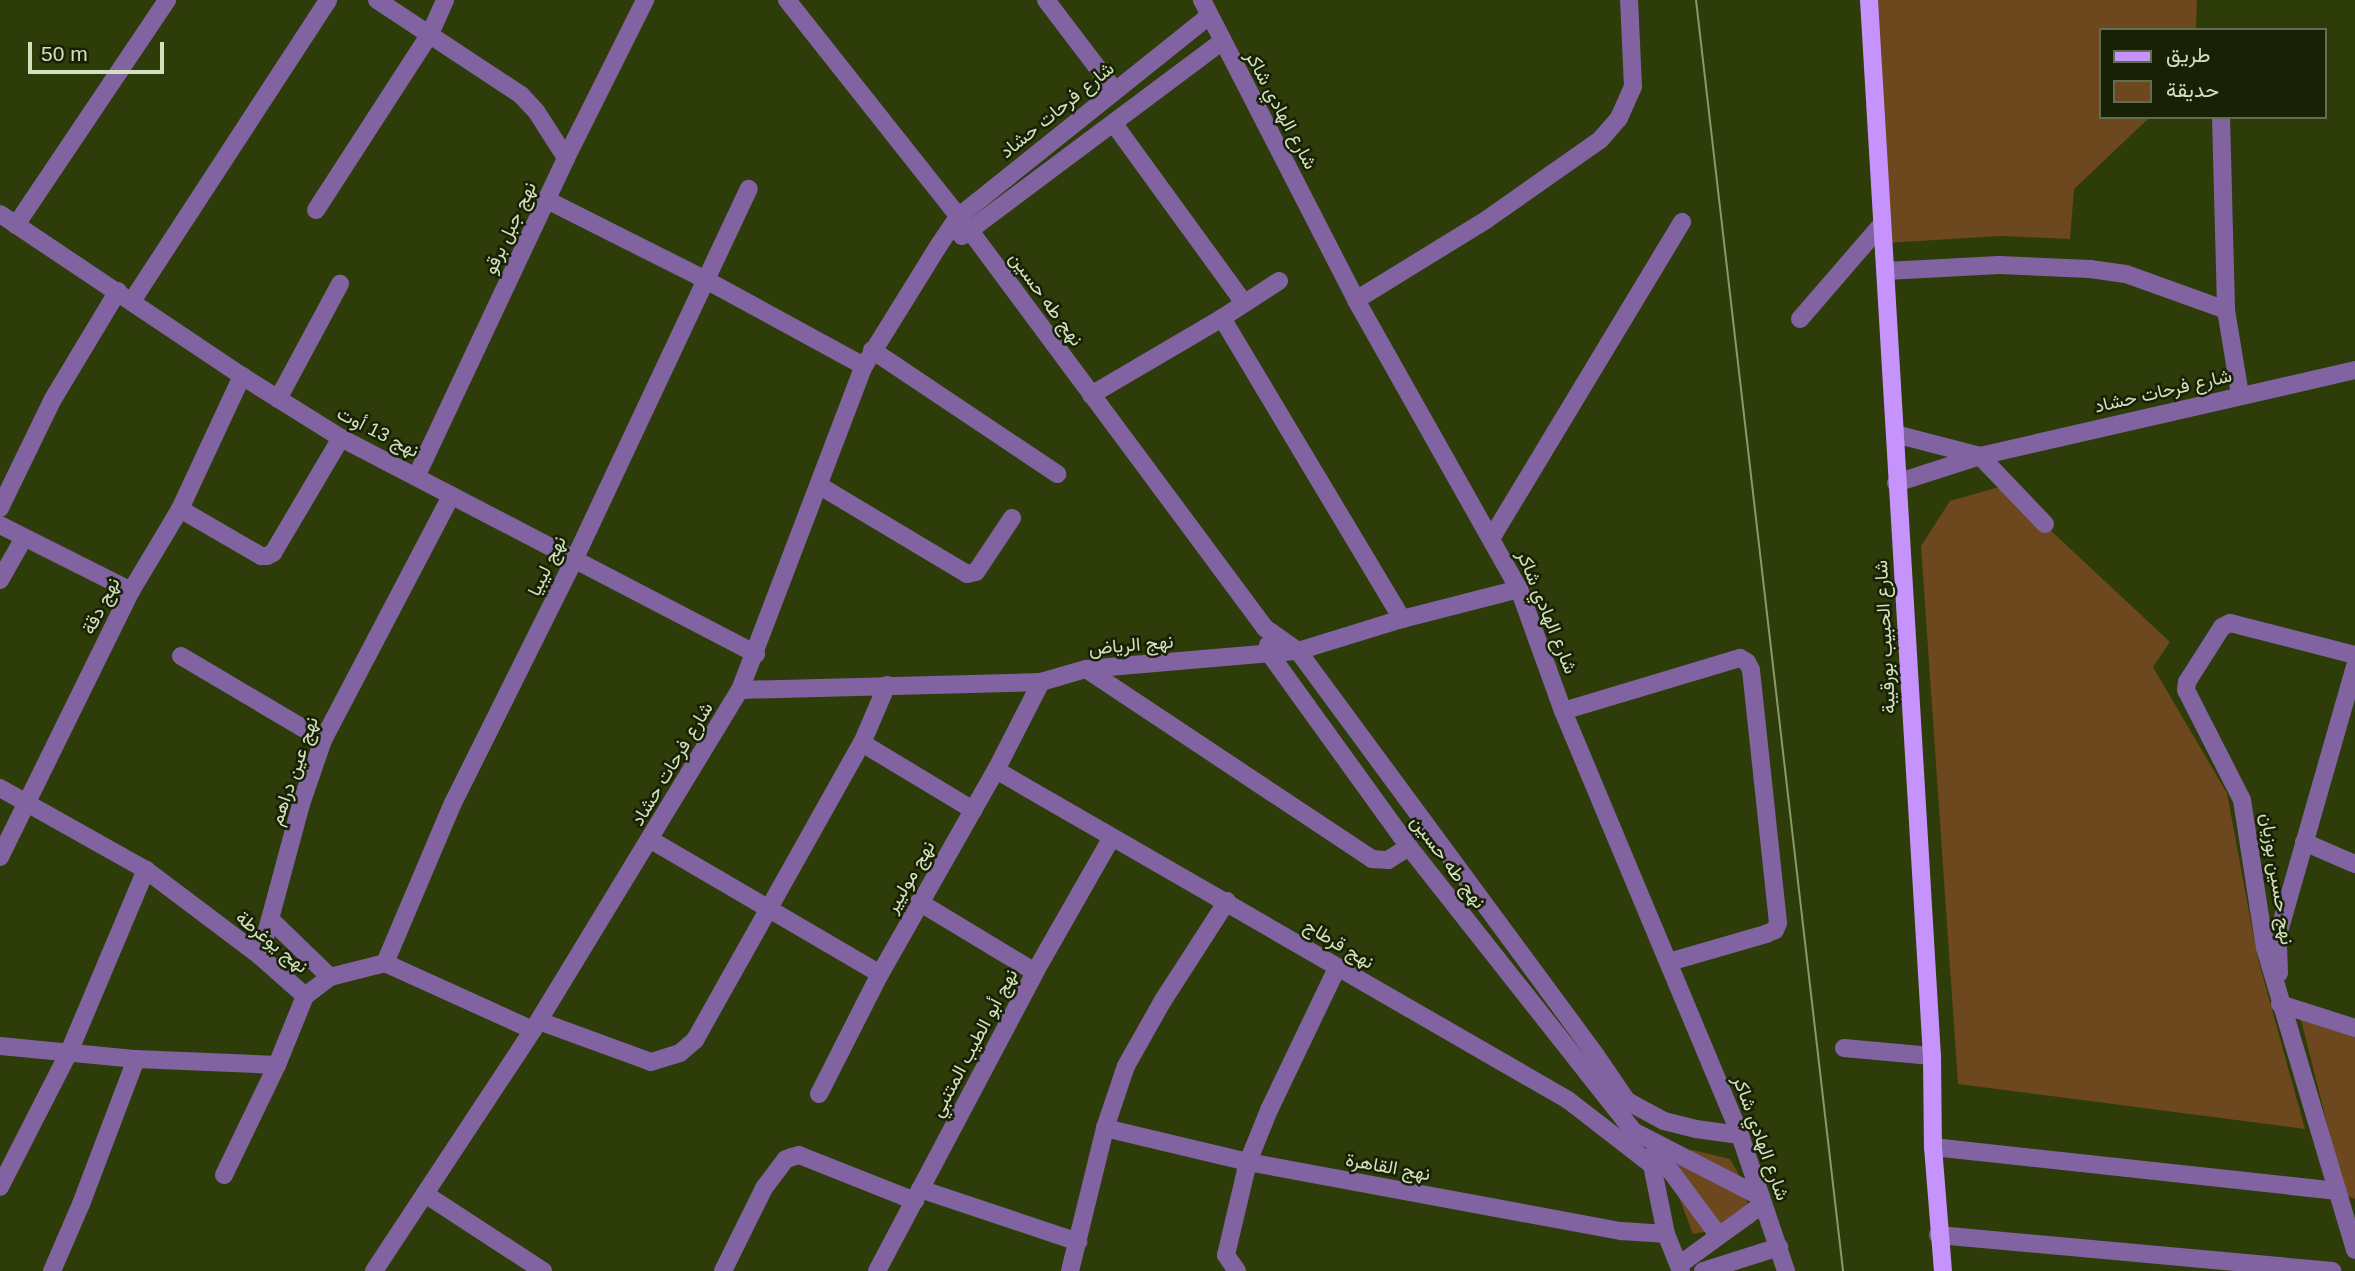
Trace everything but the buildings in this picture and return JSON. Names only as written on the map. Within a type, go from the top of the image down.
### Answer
[{"type":"main road","name":"شارع الحبيب بورقيبة","points":[[1869,0],[1932,1056],[1938,1235],[1943,1271]]},
{"type":"street","points":[[6,222],[167,0]]},
{"type":"street","points":[[0,508],[53,399],[328,0]]},
{"type":"street","points":[[377,0],[521,94],[536,111],[566,158]]},
{"type":"street","points":[[316,210],[430,34],[445,0]]},
{"type":"street","name":"نهج جبل برقو","points":[[417,475],[566,158],[645,0]]},
{"type":"street","points":[[1046,0],[1115,91]]},
{"type":"street","points":[[1356,300],[1486,220],[1600,140],[1619,118],[1633,88],[1629,0]]},
{"type":"street","name":"نهج طه حسين","points":[[792,2],[971,232],[1265,628],[1298,651],[1595,1054],[1621,1106]]},
{"type":"street","name":"شارع فرحات حشاد","points":[[374,1271],[536,1026],[740,690],[868,358],[939,245],[958,217],[1115,91],[1206,8]]},
{"type":"street","name":"شارع الهادي شاكر","points":[[1206,8],[1221,42],[1356,300],[1519,589],[1563,711],[1740,1135],[1786,1271]]},
{"type":"street","points":[[939,245],[971,232],[1221,42]]},
{"type":"street","points":[[2221,119],[2226,310],[2240,395]]},
{"type":"street","points":[[1114,124],[1244,303]]},
{"type":"street","name":"نهج ليبيا","points":[[385,963],[453,803],[575,558],[749,189]]},
{"type":"street","points":[[547,200],[868,358],[1057,474]]},
{"type":"street","name":"نهج 13 أوت","points":[[6,222],[125,296],[242,376],[341,438],[417,475],[452,496],[756,654]]},
{"type":"street","points":[[1492,537],[1682,222]]},
{"type":"street","points":[[1800,319],[1881,225]]},
{"type":"street","points":[[1886,271],[1999,265],[2090,269],[2126,274],[2226,310]]},
{"type":"street","points":[[1091,395],[1279,281]]},
{"type":"street","points":[[278,399],[340,284]]},
{"type":"street","points":[[1222,318],[1402,619]]},
{"type":"street","name":"شارع فرحات حشاد","points":[[1896,483],[1980,456],[2355,369]]},
{"type":"street","name":"نهج دقة","points":[[0,857],[131,591],[180,509],[242,376]]},
{"type":"street","name":"شارع فرحات حشاد","points":[[1895,434],[1980,456]]},
{"type":"street","points":[[180,509],[261,556],[267,556],[273,553],[341,438]]},
{"type":"street","points":[[1980,456],[2045,524]]},
{"type":"street","points":[[820,486],[967,574],[976,572],[1012,518]]},
{"type":"street","name":"نهج عين دراهم","points":[[260,956],[301,804],[323,740],[452,496]]},
{"type":"street","points":[[0,525],[131,591]]},
{"type":"street","points":[[1,578],[24,538]]},
{"type":"street","name":"نهج الرياض","points":[[740,690],[1041,682],[1086,669],[1298,651],[1402,619],[1519,589]]},
{"type":"street","name":"نهج حسين بوزيان","points":[[2280,1004],[2265,948],[2244,808],[2189,699],[2186,681],[2222,627],[2230,623],[2355,655]]},
{"type":"street","name":"نهج طه حسين","points":[[1265,628],[1269,653],[1409,847],[1621,1106]]},
{"type":"street","points":[[181,656],[323,740]]},
{"type":"street","points":[[1563,711],[1740,659],[1747,662],[1751,670],[1778,923],[1775,930],[1766,934],[1669,962]]},
{"type":"street","points":[[2355,666],[2278,935],[2280,1004],[2338,1191],[2349,1211],[2355,1250]]},
{"type":"street","points":[[1086,669],[1372,859],[1388,860],[1409,847]]},
{"type":"street","name":"نهج موليير","points":[[819,1094],[880,974],[996,770],[1041,682]]},
{"type":"street","points":[[385,963],[536,1026],[651,1062],[680,1052],[695,1040],[769,909],[862,743],[887,685]]},
{"type":"street","points":[[862,743],[973,810]]},
{"type":"street","name":"نهج قرطاج","points":[[996,770],[1227,901],[1654,1153]]},
{"type":"street","name":"نهج يوغرطة","points":[[0,788],[97,840],[146,870],[260,956],[304,996],[330,977],[385,963]]},
{"type":"street","name":"نهج أبو الطيب المتنبي","points":[[877,1271],[1035,972],[1112,837]]},
{"type":"street","points":[[651,840],[880,974]]},
{"type":"street","points":[[2304,842],[2355,864]]},
{"type":"street","points":[[0,1188],[69,1052],[146,870]]},
{"type":"street","points":[[1070,1271],[1105,1128],[1126,1066],[1162,1002],[1227,901]]},
{"type":"street","points":[[919,902],[1035,972]]},
{"type":"street","points":[[270,919],[330,977]]},
{"type":"street","points":[[1237,1271],[1226,1255],[1248,1163],[1269,1110],[1337,968]]},
{"type":"street","points":[[224,1175],[277,1065],[304,996]]},
{"type":"street","points":[[2280,1004],[2355,1028]]},
{"type":"street","points":[[0,1046],[136,1059],[277,1065]]},
{"type":"street","points":[[1844,1048],[1932,1056]]},
{"type":"street","points":[[52,1271],[81,1204],[136,1059]]},
{"type":"street","points":[[1621,1106],[1696,1129],[1740,1135]]},
{"type":"street","points":[[1621,1106],[1633,1130],[1719,1236]]},
{"type":"street","points":[[1654,1153],[1762,1200],[1680,1268],[1666,1234],[1654,1153],[1664,1121]]},
{"type":"street","name":"نهج القاهرة","points":[[1105,1128],[1248,1163],[1622,1231],[1666,1234]]},
{"type":"street","points":[[1933,1147],[2338,1191]]},
{"type":"street","points":[[723,1271],[764,1188],[786,1159],[799,1155],[918,1195],[1078,1242]]},
{"type":"street","points":[[425,1194],[543,1271]]},
{"type":"street","points":[[1938,1235],[2332,1271]]},
{"type":"street","points":[[1703,1271],[1779,1247]]},
{"type":"green space","points":[[1872,0],[2197,0],[2196,28],[2100,28],[2100,119],[2148,119],[2074,189],[2070,239],[2000,236],[1886,243]]},
{"type":"green space","points":[[2003,486],[2170,642],[2153,667],[2227,793],[2257,955],[2305,1129],[1958,1084],[1921,546],[1950,501]]},
{"type":"green space","points":[[2300,1016],[2355,1037],[2355,1199],[2345,1195]]},
{"type":"green space","points":[[1679,1150],[1693,1150],[1730,1159],[1738,1173],[1754,1223],[1693,1234],[1675,1187]]},
{"type":"tram line","points":[[1696,0],[1843,1271]]}]
